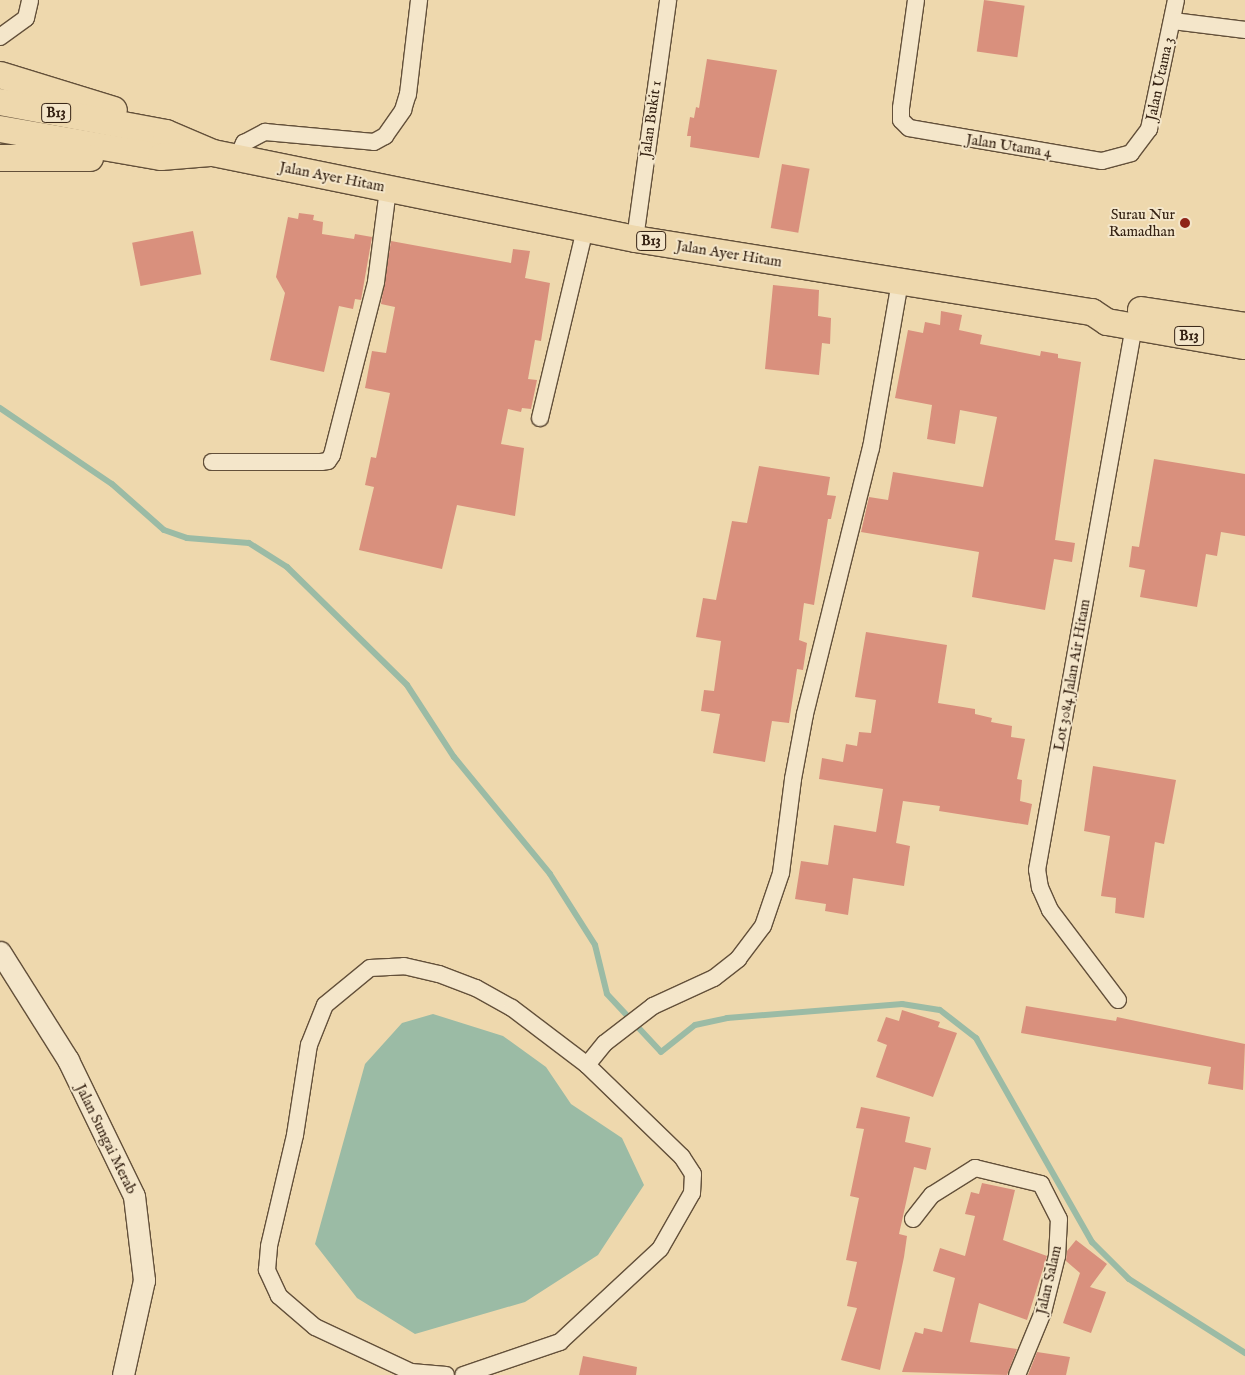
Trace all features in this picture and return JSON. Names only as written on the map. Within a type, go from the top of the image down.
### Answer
[{"type":"main road","points":[[0,75],[120,112],[164,145]]},
{"type":"main road","name":"Jalan Ayer Hitam","points":[[0,102],[113,123],[164,145]]},
{"type":"main road","name":"Jalan Ayer Hitam","points":[[0,130],[108,149],[164,145],[225,155],[635,239],[1092,312],[1107,322],[1245,346]]},
{"type":"main road","points":[[0,158],[164,145]]},
{"type":"main road","points":[[1092,312],[1110,305],[1245,326]]},
{"type":"street","points":[[0,37],[26,18],[30,0]]},
{"type":"street","points":[[225,155],[244,142],[265,132],[374,142],[385,136],[404,110],[408,94],[419,0]]},
{"type":"street","name":"Jalan Bukit 1","points":[[635,239],[668,0]]},
{"type":"street","name":"Jalan Utama 4","points":[[916,0],[901,120],[921,132],[1102,161],[1131,153]]},
{"type":"street","name":"Jalan Utama 3","points":[[1131,153],[1149,129],[1176,0]]},
{"type":"street","points":[[1173,21],[1245,30]]},
{"type":"street","points":[[212,462],[328,461],[376,282],[388,189]]},
{"type":"street","points":[[540,418],[585,229]]},
{"type":"street","points":[[587,1065],[605,1043],[653,1006],[714,978],[738,958],[763,926],[781,872],[793,779],[806,714],[876,424],[900,281]]},
{"type":"street","name":"Lot 3084 Jalan Air Hitam","points":[[1118,1000],[1050,910],[1040,888],[1037,870],[1134,326]]},
{"type":"street","name":"Jalan Sungai Merab","points":[[0,952],[68,1060],[134,1196],[144,1280],[123,1375]]},
{"type":"street","points":[[446,1375],[411,1372],[315,1327],[279,1296],[267,1270],[269,1246],[295,1135],[309,1045],[325,1005],[370,968],[404,966],[439,974],[476,988],[512,1008],[587,1065],[682,1157],[693,1174],[692,1194],[660,1249],[560,1342],[463,1375]]},
{"type":"street","name":"Jalan Salam","points":[[913,1219],[932,1195],[976,1168],[1041,1184],[1059,1219],[1057,1256],[1043,1312],[1017,1375]]},
{"type":"shaded area","points":[[433,1014],[503,1036],[546,1067],[571,1104],[622,1138],[644,1185],[598,1255],[525,1302],[415,1334],[357,1298],[315,1244],[365,1064],[402,1023]]},
{"type":"building","points":[[984,0],[1025,6],[1017,57],[977,51]]},
{"type":"building","points":[[707,59],[777,70],[759,158],[690,147],[691,136],[687,136],[690,117],[694,118],[696,107],[699,108]]},
{"type":"building","points":[[782,164],[810,169],[798,233],[771,228]]},
{"type":"building","points":[[299,213],[314,215],[313,220],[323,222],[322,234],[354,239],[355,234],[372,237],[361,300],[355,299],[353,309],[339,306],[324,372],[270,360],[285,293],[276,277],[288,217],[298,219]]},
{"type":"building","points":[[193,231],[201,274],[141,286],[132,243]]},
{"type":"building","points":[[391,241],[511,263],[513,249],[530,251],[525,278],[550,283],[541,341],[535,340],[528,379],[537,380],[531,409],[522,408],[521,412],[508,409],[501,444],[524,448],[515,516],[457,505],[442,569],[359,550],[374,487],[365,485],[371,457],[376,458],[390,393],[365,388],[372,351],[386,353],[395,307],[381,304]]},
{"type":"building","points":[[773,285],[819,290],[818,316],[831,318],[830,344],[822,343],[819,375],[765,369]]},
{"type":"building","points":[[941,311],[962,315],[959,330],[982,335],[980,344],[1040,356],[1041,351],[1058,354],[1058,358],[1081,362],[1055,540],[1075,543],[1072,562],[1054,559],[1045,610],[972,597],[979,552],[861,532],[869,497],[888,500],[893,472],[983,487],[997,417],[960,410],[955,444],[927,439],[932,405],[895,398],[908,330],[923,333],[925,322],[940,325]]},
{"type":"building","points":[[1154,459],[1245,474],[1245,536],[1221,532],[1217,556],[1206,554],[1197,607],[1140,597],[1145,570],[1129,567],[1132,546],[1139,547]]},
{"type":"building","points":[[759,466],[830,477],[827,495],[836,496],[831,519],[828,519],[814,605],[804,603],[799,640],[807,643],[803,670],[797,669],[789,723],[772,721],[765,762],[713,753],[720,714],[701,711],[704,690],[714,691],[721,641],[696,637],[703,598],[716,600],[732,521],[747,523]]},
{"type":"building","points":[[866,632],[947,645],[938,703],[975,709],[975,714],[992,718],[991,722],[1012,726],[1011,737],[1025,739],[1017,779],[1022,780],[1020,801],[1032,804],[1028,825],[939,811],[940,806],[903,801],[896,843],[910,846],[904,886],[853,878],[848,915],[825,911],[826,904],[795,899],[801,861],[828,865],[834,825],[876,832],[883,789],[819,779],[822,758],[843,762],[846,744],[857,746],[859,732],[871,733],[876,700],[855,697]]},
{"type":"building","points":[[1093,766],[1176,780],[1164,844],[1155,842],[1144,918],[1115,913],[1116,898],[1101,896],[1110,836],[1084,831]]},
{"type":"building","points":[[1026,1006],[1116,1021],[1117,1017],[1245,1044],[1243,1090],[1208,1084],[1211,1067],[1021,1033]]},
{"type":"building","points":[[902,1010],[940,1022],[938,1027],[957,1033],[933,1097],[876,1077],[887,1045],[877,1041],[886,1017],[899,1021]]},
{"type":"building","points":[[861,1107],[910,1117],[905,1142],[931,1148],[926,1170],[914,1167],[899,1234],[907,1236],[904,1257],[880,1370],[841,1360],[857,1308],[847,1306],[857,1262],[846,1260],[859,1198],[850,1196],[864,1129],[856,1128]]},
{"type":"building","points":[[982,1183],[1015,1190],[1003,1240],[1047,1256],[1027,1320],[979,1303],[970,1342],[1017,1349],[1007,1375],[902,1372],[915,1332],[923,1334],[924,1328],[942,1332],[955,1278],[933,1271],[940,1248],[965,1256],[975,1216],[965,1214],[971,1192],[979,1194]]},
{"type":"building","points":[[1076,1240],[1107,1264],[1090,1287],[1106,1292],[1091,1333],[1063,1323],[1080,1273],[1066,1261],[1067,1251]]},
{"type":"building","points":[[1037,1352],[1070,1357],[1066,1375],[1028,1375]]},
{"type":"building","points":[[583,1356],[637,1367],[636,1375],[579,1375]]},
{"type":"waterway","points":[[0,408],[112,484],[164,530],[187,538],[249,543],[287,567],[407,685],[454,757],[550,874],[595,945],[607,994],[661,1052],[695,1025],[727,1018],[902,1004],[940,1010],[976,1038],[1092,1242],[1129,1279],[1245,1353]]},
{"type":"place","name":"Surau Nur Ramadhan","points":[[1185,223]]}]
